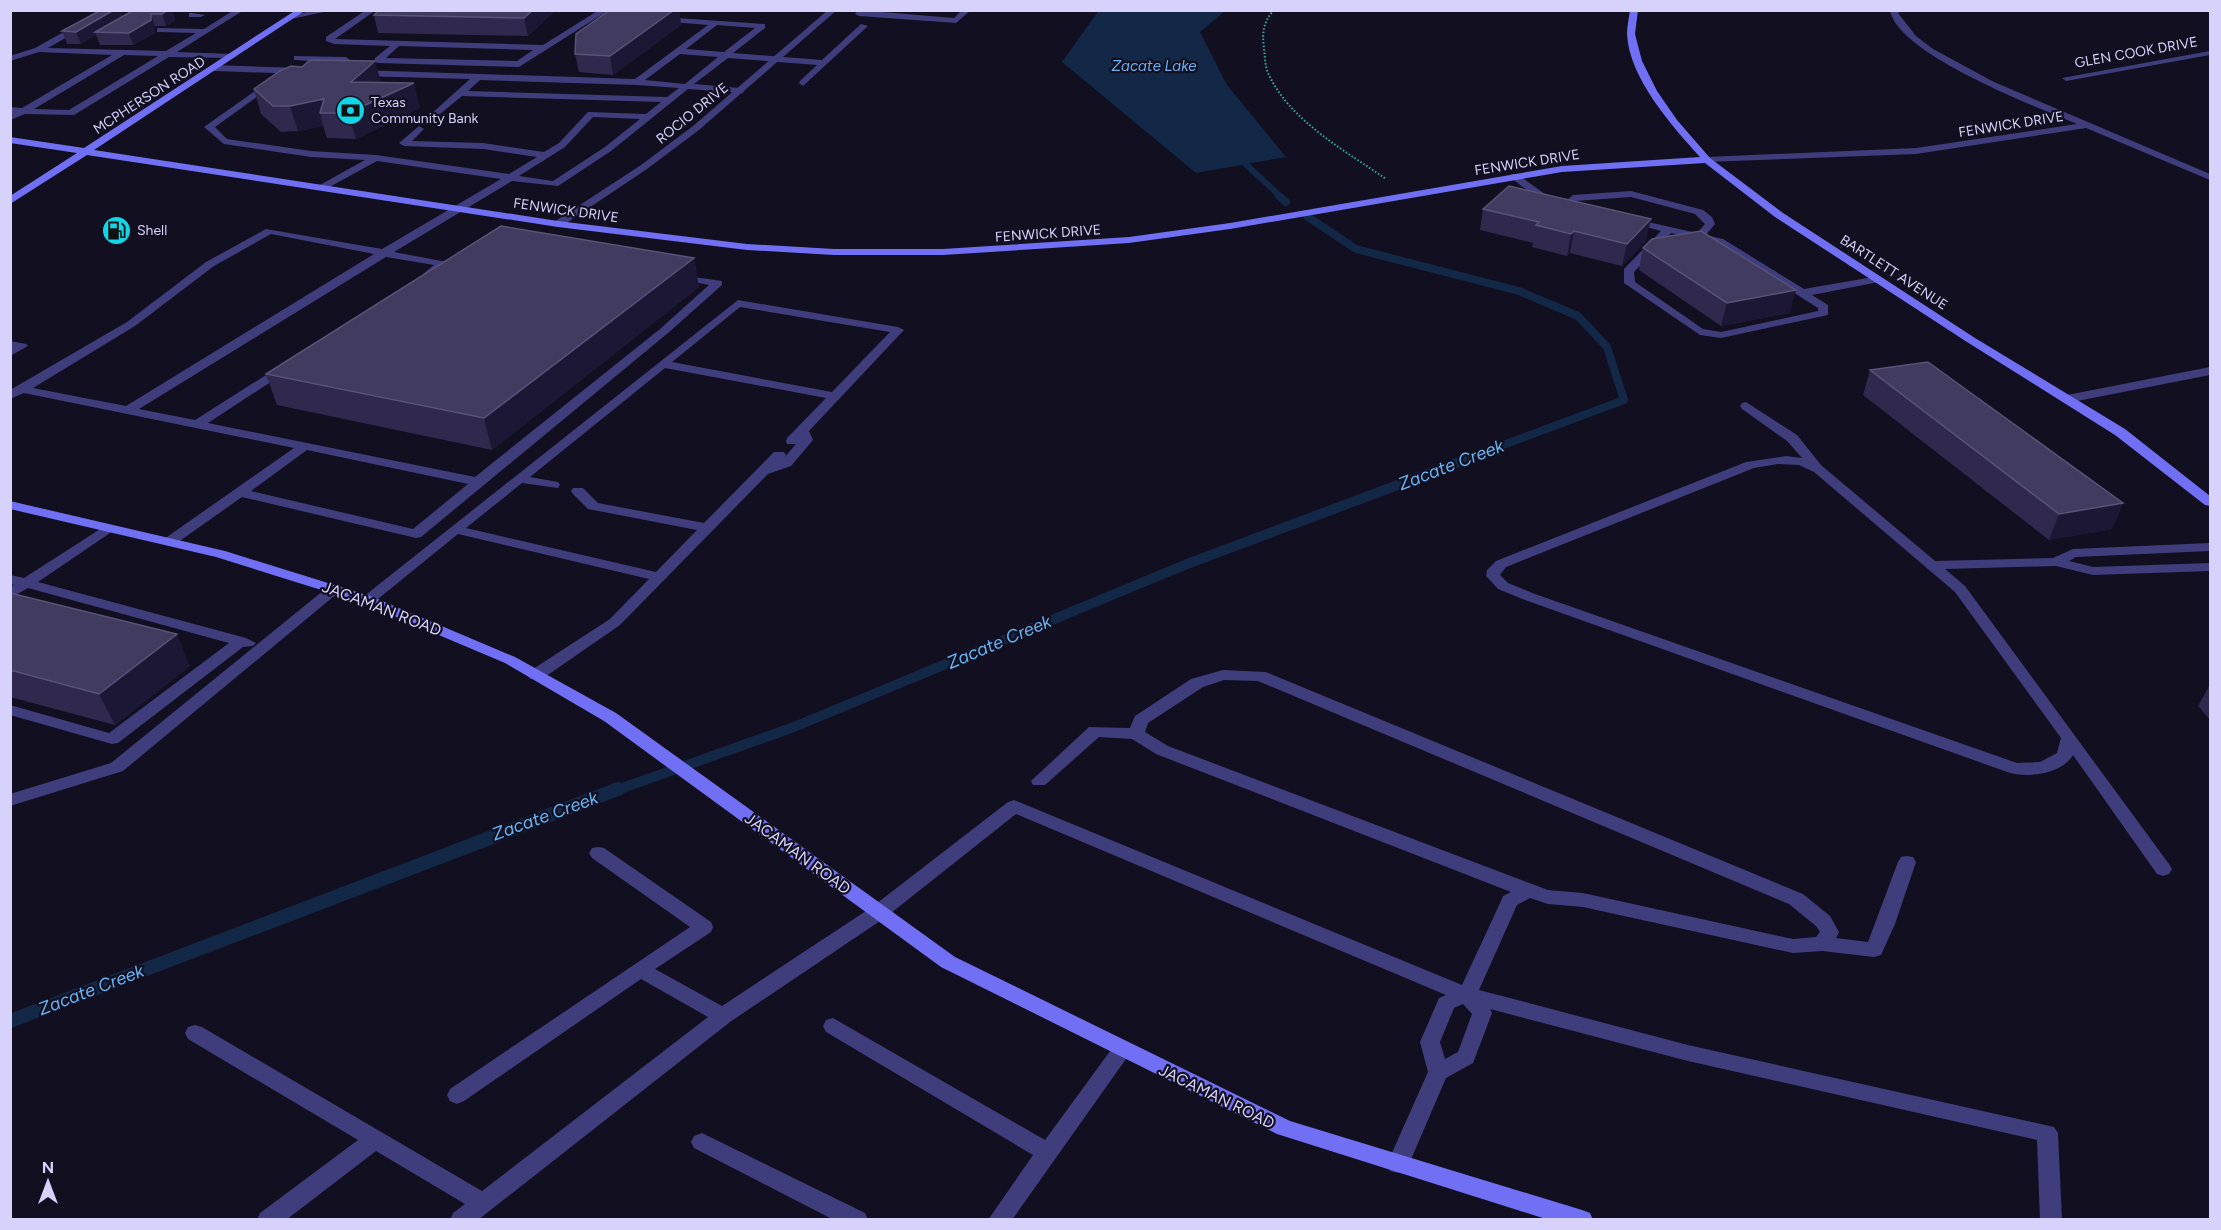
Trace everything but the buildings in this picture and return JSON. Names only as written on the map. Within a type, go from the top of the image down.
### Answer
[{"type":"main road","name":"MCPHERSON ROAD","points":[[10,201],[302,10]]},
{"type":"main road","name":"BARTLETT AVENUE","points":[[1634,10],[1630,34],[1638,61],[1653,91],[1674,122],[1707,160],[1779,215],[2120,432],[2211,502]]},
{"type":"main road","name":"FENWICK DRIVE","points":[[10,140],[558,224],[747,247],[834,252],[943,252],[1129,240],[1230,226],[1514,176],[1598,165],[1707,160]]},
{"type":"main road","name":"JACAMAN ROAD","points":[[10,505],[220,554],[334,589],[369,600],[510,660],[610,717],[948,962],[1284,1128],[1580,1219]]},
{"type":"street","points":[[10,59],[38,50],[110,10]]},
{"type":"street","points":[[10,110],[71,113],[91,96],[134,70],[149,66],[240,10]]},
{"type":"street","points":[[291,17],[329,10]]},
{"type":"street","points":[[372,10],[329,39],[334,42],[545,48],[606,10]]},
{"type":"street","name":"ROCIO DRIVE","points":[[558,224],[644,167],[696,128],[833,10]]},
{"type":"street","points":[[863,10],[859,14],[956,21],[967,10]]},
{"type":"street","points":[[1904,10],[1893,12],[1913,38],[1957,67],[2210,177]]},
{"type":"street","points":[[201,15],[232,16]]},
{"type":"street","points":[[290,71],[209,127],[224,141],[311,154],[376,158],[555,184],[608,149],[762,26],[656,18]]},
{"type":"street","points":[[637,82],[715,23]]},
{"type":"street","points":[[803,83],[864,26]]},
{"type":"street","points":[[160,30],[206,31]]},
{"type":"street","points":[[73,31],[90,31]]},
{"type":"street","points":[[79,51],[96,41]]},
{"type":"street","points":[[397,44],[378,60],[519,64],[541,48]]},
{"type":"street","points":[[38,50],[233,56]]},
{"type":"street","points":[[678,51],[825,63]]},
{"type":"street","points":[[10,117],[58,95],[102,69],[123,52]]},
{"type":"street","name":"GLEN COOK DRIVE","points":[[2066,78],[2211,53]]},
{"type":"street","points":[[297,58],[346,60]]},
{"type":"street","points":[[302,71],[319,59]]},
{"type":"street","points":[[102,69],[116,65]]},
{"type":"street","points":[[214,68],[313,72]]},
{"type":"street","points":[[349,73],[637,82],[740,91]]},
{"type":"street","points":[[434,116],[478,77]]},
{"type":"street","points":[[460,93],[670,100]]},
{"type":"street","points":[[78,100],[91,96]]},
{"type":"street","points":[[128,410],[562,145],[591,114],[648,117]]},
{"type":"street","name":"FENWICK DRIVE","points":[[1707,160],[1916,151],[2086,125]]},
{"type":"street","points":[[419,129],[404,143],[483,146],[545,155]]},
{"type":"street","points":[[321,188],[376,158]]},
{"type":"street","points":[[1514,176],[1546,199],[1589,210]]},
{"type":"street","points":[[1567,204],[1573,198],[1631,194],[1699,212],[1708,219],[1710,224],[1700,237]]},
{"type":"street","points":[[1623,219],[1719,241],[1824,307],[1824,313],[1721,335],[1700,332],[1630,283],[1628,271],[1668,230]]},
{"type":"street","points":[[16,392],[131,324],[210,264],[270,231],[443,264],[413,284]]},
{"type":"street","points":[[240,492],[416,534],[664,331],[718,283],[660,273]]},
{"type":"street","points":[[1802,293],[1879,279]]},
{"type":"street","points":[[369,600],[738,303],[898,330],[792,441]]},
{"type":"street","points":[[10,344],[22,346],[10,353]]},
{"type":"street","points":[[197,424],[295,360]]},
{"type":"street","points":[[664,364],[835,396]]},
{"type":"street","points":[[2067,399],[2211,371]]},
{"type":"street","points":[[16,392],[128,410],[478,482]]},
{"type":"street","points":[[1746,406],[1792,438],[1819,469],[1960,589],[2163,868]]},
{"type":"street","points":[[762,472],[786,462],[807,440],[804,429]]},
{"type":"street","points":[[169,542],[305,446]]},
{"type":"street","points":[[536,675],[615,622],[779,455]]},
{"type":"street","points":[[1819,469],[1806,461],[1795,460],[1751,465],[1501,564],[1494,570],[1493,576],[1503,586],[1530,597],[2016,769],[2043,768],[2064,756],[2069,738]]},
{"type":"street","points":[[521,479],[554,485]]},
{"type":"street","points":[[578,491],[593,506],[707,528]]},
{"type":"street","points":[[10,594],[108,528]]},
{"type":"street","points":[[457,530],[658,578]]},
{"type":"street","points":[[2056,562],[2073,553],[2211,547]]},
{"type":"street","points":[[1931,565],[2056,562],[2093,571],[2209,569]]},
{"type":"street","points":[[10,579],[264,647]]},
{"type":"street","points":[[10,800],[117,767],[334,589]]},
{"type":"street","points":[[10,710],[112,739],[241,641]]},
{"type":"street","points":[[1136,734],[1141,720],[1197,682],[1223,675],[1260,676],[1796,899],[1823,921],[1830,932],[1822,944]]},
{"type":"street","points":[[1039,781],[1095,731],[1136,734],[1162,750],[1528,891],[1548,897],[1583,900],[1793,946],[1822,944],[1874,950],[1886,924],[1907,862]]},
{"type":"street","points":[[461,1220],[723,1016],[879,912],[1014,806],[1418,977],[1467,994],[1688,1053],[2047,1133],[2051,1220]]},
{"type":"street","points":[[457,1095],[704,927],[598,853]]},
{"type":"street","points":[[1438,1072],[1430,1042],[1446,1003],[1467,994],[1510,900],[1528,891]]},
{"type":"street","points":[[640,969],[723,1016]]},
{"type":"street","points":[[1398,1164],[1438,1072],[1466,1057],[1482,1013],[1467,994]]},
{"type":"street","points":[[832,1026],[1048,1153]]},
{"type":"street","points":[[195,1033],[483,1203]]},
{"type":"street","points":[[999,1220],[1123,1049]]},
{"type":"street","points":[[268,1220],[376,1139]]},
{"type":"street","points":[[702,1142],[857,1220]]},
{"type":"path","points":[[1274,10],[1264,22],[1262,35],[1268,71],[1280,91],[1314,126],[1393,184]]},
{"type":"water","name":"Zacate Lake","points":[[1099,10],[1225,11],[1200,32],[1227,85],[1286,157],[1196,173],[1062,62]]},
{"type":"waterway","name":"Zacate Creek","points":[[1238,157],[1281,197]]},
{"type":"waterway","name":"Zacate Creek","points":[[1279,196],[1286,202]]},
{"type":"waterway","name":"Zacate Creek","points":[[1308,217],[1356,249],[1519,291],[1578,316],[1607,347],[1624,400],[1479,454]]},
{"type":"waterway","name":"Zacate Creek","points":[[614,791],[794,727],[1187,564],[1483,453]]},
{"type":"waterway","name":"Zacate Creek","points":[[10,1021],[618,789]]},
{"type":"place","name":"Texas Community Bank","points":[[350,110]]},
{"type":"place","name":"Shell","points":[[116,230]]}]
